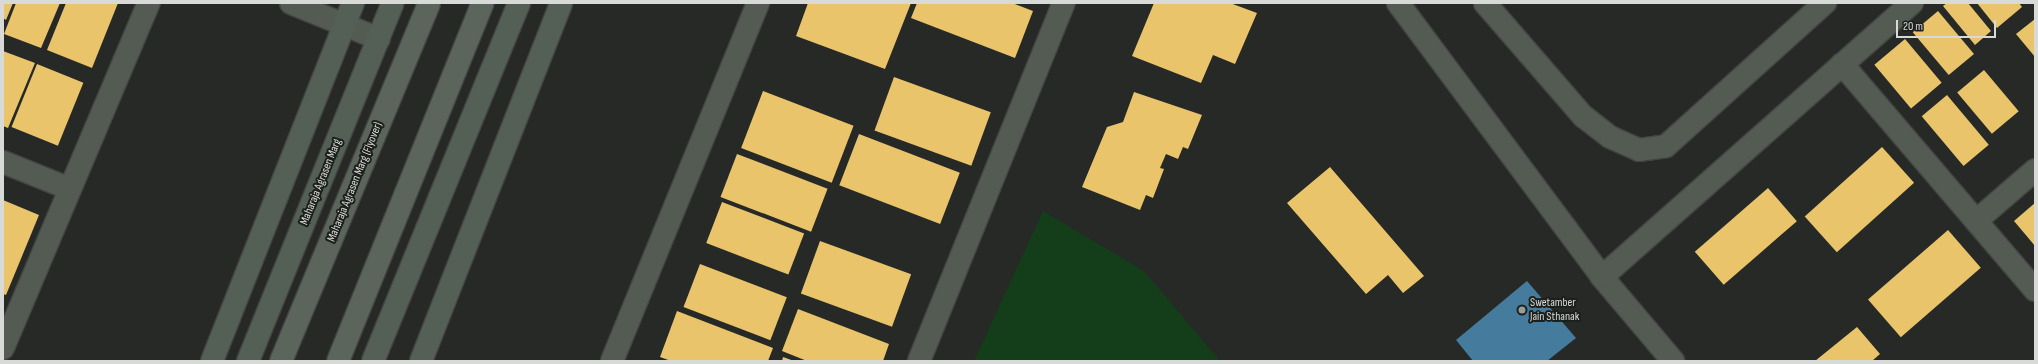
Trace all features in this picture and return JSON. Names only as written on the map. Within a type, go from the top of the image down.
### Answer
[{"type":"main road","points":[[212,361],[353,3]]},
{"type":"main road","name":"Maharaja Agrasen Marg","points":[[248,361],[393,3]]},
{"type":"main road","name":"Maharaja Agrasen Marg (Flyover)","points":[[281,361],[429,3]]},
{"type":"main road","points":[[338,361],[483,3]]},
{"type":"main road","points":[[373,361],[519,3]]},
{"type":"main road","points":[[421,361],[561,3]]},
{"type":"street","points":[[3,348],[148,3]]},
{"type":"street","points":[[292,3],[379,39]]},
{"type":"street","points":[[612,361],[758,3]]},
{"type":"street","points":[[919,361],[1064,3]]},
{"type":"street","points":[[1398,3],[1602,277],[1673,361]]},
{"type":"street","points":[[1485,3],[1583,116],[1610,137],[1640,150],[1666,146],[1825,3]]},
{"type":"street","points":[[1602,277],[1912,3]]},
{"type":"street","points":[[1842,64],[2035,290]]},
{"type":"street","points":[[3,162],[70,189]]},
{"type":"street","points":[[1976,221],[2035,170]]},
{"type":"green space","points":[[1043,211],[1144,271],[1220,361],[974,361]]},
{"type":"building: Homes","points":[[3,3],[13,3],[6,20],[3,18]]},
{"type":"building: Homes","points":[[16,3],[60,3],[41,48],[4,34]]},
{"type":"building: Homes","points":[[66,3],[118,3],[92,68],[47,50]]},
{"type":"building: Homes","points":[[808,3],[911,3],[885,69],[796,36]]},
{"type":"building: Homes","points":[[917,3],[1012,3],[1033,11],[1015,58],[911,18]]},
{"type":"building: Homes","points":[[1154,3],[1230,3],[1257,13],[1235,64],[1213,55],[1201,83],[1132,56]]},
{"type":"building: Homes","points":[[1947,3],[1968,3],[1991,31],[1975,45],[1943,6]]},
{"type":"building: Homes","points":[[1977,3],[2019,3],[2022,7],[1997,28]]},
{"type":"building: Homes","points":[[1938,11],[1974,54],[1949,75],[1913,32]]},
{"type":"building: Homes","points":[[2035,19],[2035,57],[2016,34]]},
{"type":"building: Homes","points":[[1905,39],[1942,83],[1911,108],[1874,65]]},
{"type":"building: Homes","points":[[3,51],[35,63],[8,128],[3,126]]},
{"type":"building: Homes","points":[[37,64],[83,83],[58,146],[12,127]]},
{"type":"building: Homes","points":[[1984,70],[2019,111],[1992,134],[1957,92]]},
{"type":"building: Homes","points":[[894,77],[991,112],[971,166],[875,131]]},
{"type":"building: Homes","points":[[763,91],[854,126],[832,183],[741,148]]},
{"type":"building: Homes","points":[[1134,92],[1202,115],[1188,149],[1183,147],[1178,159],[1166,154],[1160,168],[1164,169],[1153,198],[1146,195],[1140,210],[1082,187],[1107,127],[1123,122]]},
{"type":"building: Homes","points":[[1947,95],[1989,145],[1964,166],[1922,116]]},
{"type":"building: Homes","points":[[859,134],[960,173],[940,224],[839,185]]},
{"type":"building: Homes","points":[[1882,147],[1914,183],[1837,252],[1805,217]]},
{"type":"building: Homes","points":[[737,154],[828,189],[811,232],[721,197]]},
{"type":"building: Homes","points":[[1330,167],[1424,276],[1403,293],[1388,275],[1366,294],[1287,203]]},
{"type":"building: Homes","points":[[1768,188],[1797,221],[1724,285],[1695,252]]},
{"type":"building: Homes","points":[[3,200],[39,215],[6,295],[3,294]]},
{"type":"building: Homes","points":[[722,202],[804,234],[788,275],[706,243]]},
{"type":"building: Homes","points":[[2035,203],[2035,246],[2014,221]]},
{"type":"building: Homes","points":[[1948,230],[1981,268],[1901,337],[1868,300]]},
{"type":"building: Homes","points":[[820,241],[911,274],[892,327],[801,294]]},
{"type":"building: Homes","points":[[700,264],[787,297],[770,340],[684,307]]},
{"type":"building: Homes","points":[[798,309],[889,344],[883,361],[807,361],[782,351]]},
{"type":"building: Homes","points":[[677,311],[773,348],[768,361],[671,361],[660,357]]},
{"type":"building: Homes","points":[[1857,327],[1880,354],[1872,361],[1815,361]]},
{"type":"building: Homes","points":[[783,357],[794,361],[782,361]]},
{"type":"building: Public","name":"Swetamber Jain Sthanak","points":[[1527,281],[1576,338],[1547,361],[1473,361],[1456,340]]},
{"type":"place","name":"Swetamber Jain Sthanak","points":[[1522,310]]}]
